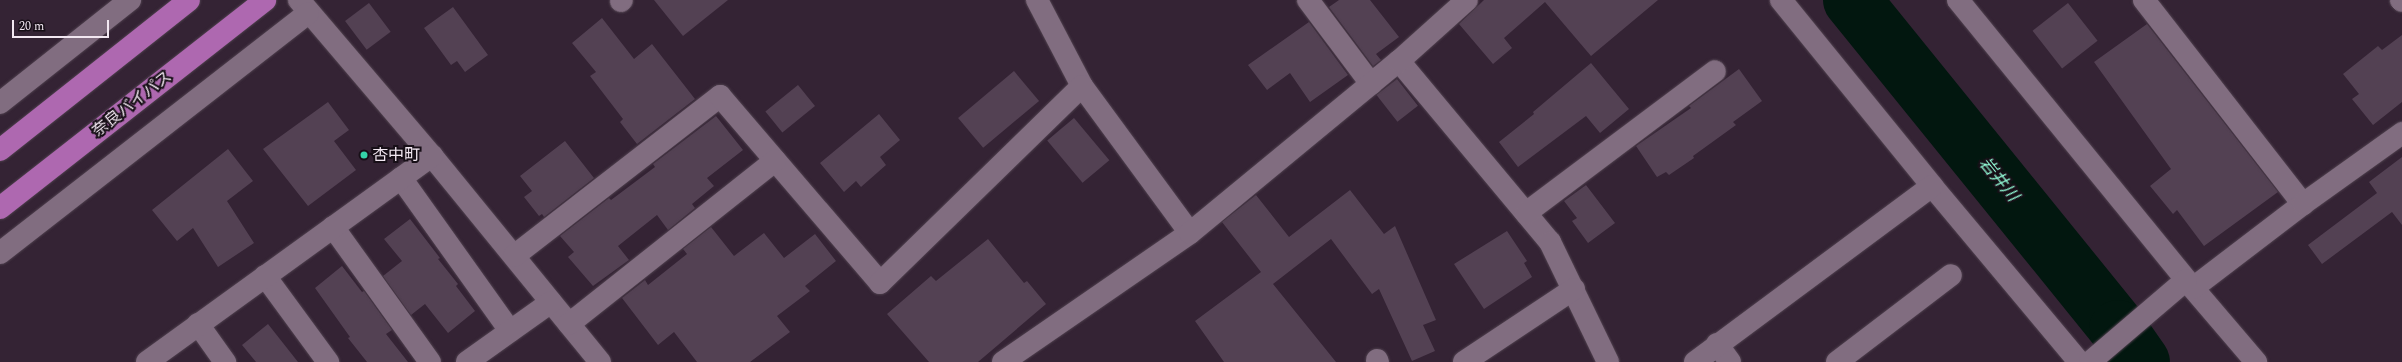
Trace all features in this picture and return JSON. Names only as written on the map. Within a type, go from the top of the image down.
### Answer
[{"type":"highway","points":[[0,150],[189,0]]},
{"type":"highway","name":"奈良バイパス","points":[[0,208],[265,0]]},
{"type":"street","points":[[0,103],[130,0]]},
{"type":"street","points":[[1037,0],[1082,86],[1190,233]]},
{"type":"street","points":[[1308,0],[1371,84]]},
{"type":"street","points":[[1003,362],[1190,233],[1399,61],[1467,0]]},
{"type":"street","points":[[1781,0],[1932,186],[2088,360],[2185,286],[2402,133]]},
{"type":"street","points":[[1958,0],[2185,286],[2256,362]]},
{"type":"street","points":[[2144,0],[2303,204]]},
{"type":"street","points":[[0,253],[304,6],[432,156],[600,362]]},
{"type":"street","points":[[1399,61],[1550,242],[1608,362]]},
{"type":"street","points":[[1526,213],[1715,71]]},
{"type":"street","points":[[514,256],[720,96],[880,283],[1082,86]]},
{"type":"street","points":[[147,362],[432,156]]},
{"type":"street","points":[[570,324],[775,161]]},
{"type":"street","points":[[401,178],[510,331]]},
{"type":"street","points":[[1695,362],[1717,344],[1932,186]]},
{"type":"street","points":[[333,227],[430,362]]},
{"type":"street","points":[[1837,362],[1951,275]]},
{"type":"street","points":[[266,276],[328,362]]},
{"type":"street","points":[[1464,362],[1574,289]]},
{"type":"street","points":[[467,362],[551,302]]},
{"type":"street","points":[[198,324],[225,362]]},
{"type":"street","points":[[1717,344],[1730,362]]},
{"type":"building","points":[[654,0],[728,0],[683,36]]},
{"type":"building","points":[[1339,0],[1370,0],[1399,37],[1376,54],[1381,60],[1373,66],[1329,7]]},
{"type":"building","points":[[1484,0],[1658,0],[1591,56],[1545,2],[1504,38],[1512,48],[1493,64],[1459,24]]},
{"type":"building","points":[[369,3],[391,32],[367,50],[345,21]]},
{"type":"building","points":[[2068,3],[2098,41],[2062,69],[2033,31]]},
{"type":"building","points":[[453,7],[488,55],[465,72],[457,61],[451,65],[424,28]]},
{"type":"building","points":[[602,18],[634,59],[652,44],[695,99],[637,144],[620,122],[623,119],[590,76],[596,72],[572,43]]},
{"type":"building","points":[[1309,22],[1348,75],[1310,102],[1290,73],[1267,90],[1248,65]]},
{"type":"building","points":[[2147,24],[2278,192],[2204,246],[2177,210],[2173,214],[2150,186],[2171,169],[2094,62]]},
{"type":"building","points":[[2402,35],[2402,102],[2373,125],[2352,99],[2359,94],[2343,74],[2378,46],[2382,50]]},
{"type":"building","points":[[1591,63],[1629,109],[1600,133],[1586,116],[1518,167],[1499,142],[1534,114],[1533,112]]},
{"type":"building","points":[[1739,69],[1762,101],[1733,122],[1736,125],[1693,156],[1694,158],[1669,175],[1666,172],[1657,177],[1636,146],[1691,108],[1689,106]]},
{"type":"building","points":[[1014,71],[1039,101],[983,148],[958,118]]},
{"type":"building","points":[[1397,79],[1418,106],[1397,122],[1377,95]]},
{"type":"building","points":[[798,85],[815,106],[782,132],[765,111]]},
{"type":"building","points":[[328,102],[349,130],[334,141],[356,170],[308,206],[263,149]]},
{"type":"building","points":[[879,114],[900,140],[880,157],[886,165],[861,187],[856,181],[844,192],[820,163]]},
{"type":"building","points":[[716,116],[743,150],[707,178],[714,186],[692,204],[695,208],[668,230],[657,215],[618,246],[629,260],[593,286],[568,257],[574,252],[560,236],[609,198],[611,200],[655,167],[653,164]]},
{"type":"building","points":[[1074,118],[1109,160],[1083,183],[1047,140]]},
{"type":"building","points":[[565,141],[594,178],[544,217],[542,214],[539,216],[524,197],[532,191],[520,176]]},
{"type":"building","points":[[228,149],[253,181],[227,201],[254,243],[218,267],[193,228],[177,241],[152,210]]},
{"type":"building","points":[[2402,157],[2402,225],[2392,212],[2322,264],[2308,245],[2377,193],[2369,182]]},
{"type":"building","points":[[1586,185],[1615,223],[1588,243],[1572,221],[1577,218],[1564,201]]},
{"type":"building","points":[[1350,190],[1384,234],[1395,226],[1436,320],[1423,325],[1435,351],[1412,361],[1379,289],[1372,294],[1331,239],[1273,284],[1336,362],[1224,362],[1195,321],[1261,272],[1222,222],[1256,195],[1289,237]]},
{"type":"building","points":[[410,219],[440,258],[438,259],[458,284],[456,286],[475,311],[448,333],[425,304],[411,315],[383,276],[402,261],[384,239]]},
{"type":"building","points":[[711,227],[734,256],[764,233],[784,258],[815,234],[836,261],[805,286],[810,291],[777,316],[790,332],[750,362],[697,362],[674,332],[658,345],[622,298],[645,280],[648,285],[687,254],[683,249]]},
{"type":"building","points":[[1507,231],[1527,261],[1524,263],[1532,277],[1484,309],[1454,264]]},
{"type":"building","points":[[988,239],[1024,283],[1027,281],[1046,304],[978,362],[929,362],[887,314],[931,276],[936,281]]},
{"type":"building","points":[[342,266],[362,292],[364,291],[392,330],[386,334],[408,362],[367,362],[348,338],[350,337],[315,288]]},
{"type":"building","points":[[268,324],[298,362],[256,362],[242,345]]},
{"type":"waterway","name":"岩井川","points":[[1852,0],[2118,329],[2141,362]]},
{"type":"place","name":"杏中町","points":[[364,155]]}]
